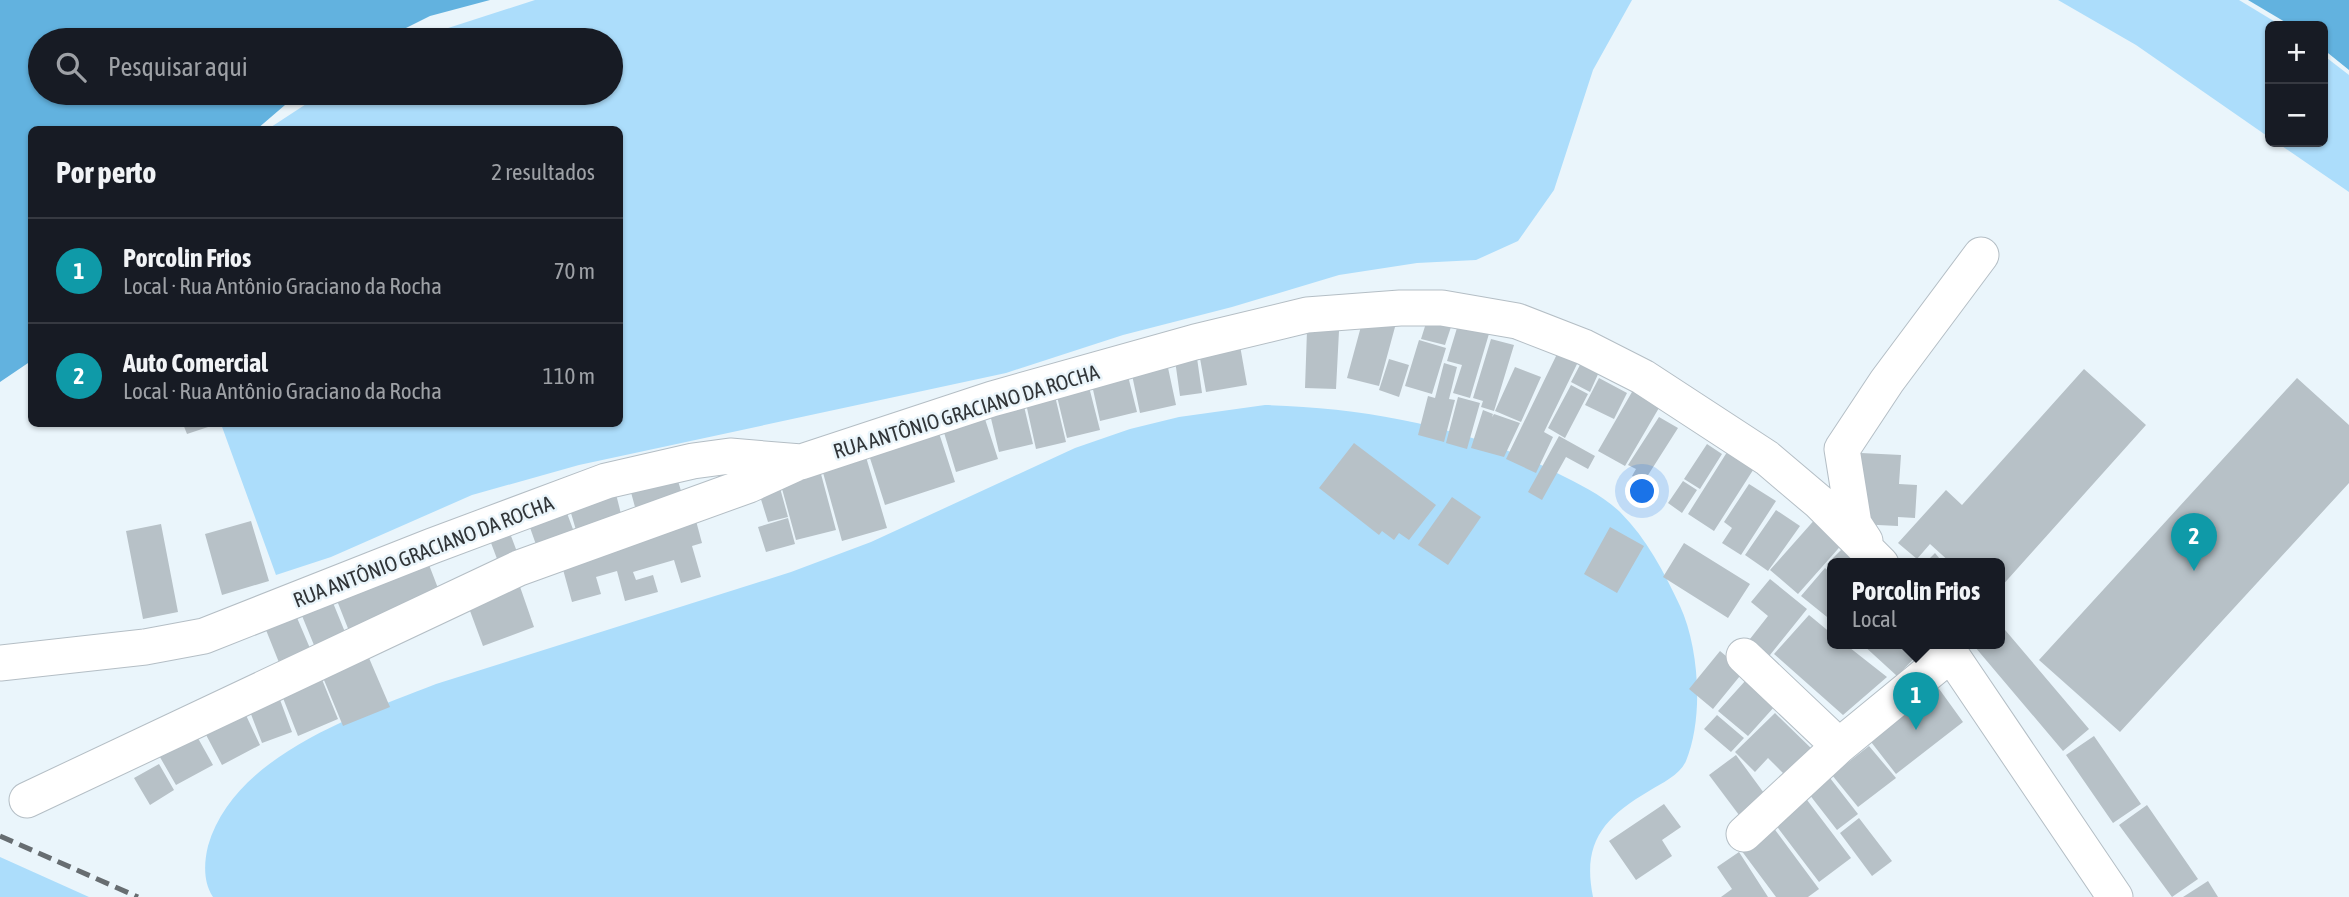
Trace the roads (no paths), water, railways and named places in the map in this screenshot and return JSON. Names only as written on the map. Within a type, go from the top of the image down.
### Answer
[{"type":"street","points":[[1877,558],[1854,524],[1842,449],[1887,381],[1981,255]]},
{"type":"street","name":"RUA ANTÔNIO GRACIANO DA ROCHA","points":[[0,663],[145,647],[204,636],[432,545],[606,481],[693,461],[730,456],[801,462],[1019,391],[1219,336],[1307,315],[1441,308],[1517,321],[1584,347],[1643,377],[1767,458],[1819,502],[1875,558]]},
{"type":"street","points":[[27,800],[519,568],[749,485],[801,462]]},
{"type":"street","points":[[1744,834],[1947,649],[2115,897]]},
{"type":"street","points":[[1744,656],[1839,746]]},
{"type":"railway","points":[[0,836],[138,897]]},
{"type":"place","name":"Auto Comercial","points":[[2194,571]]},
{"type":"place","name":"Porcolin Frios","points":[[1916,730]]}]
